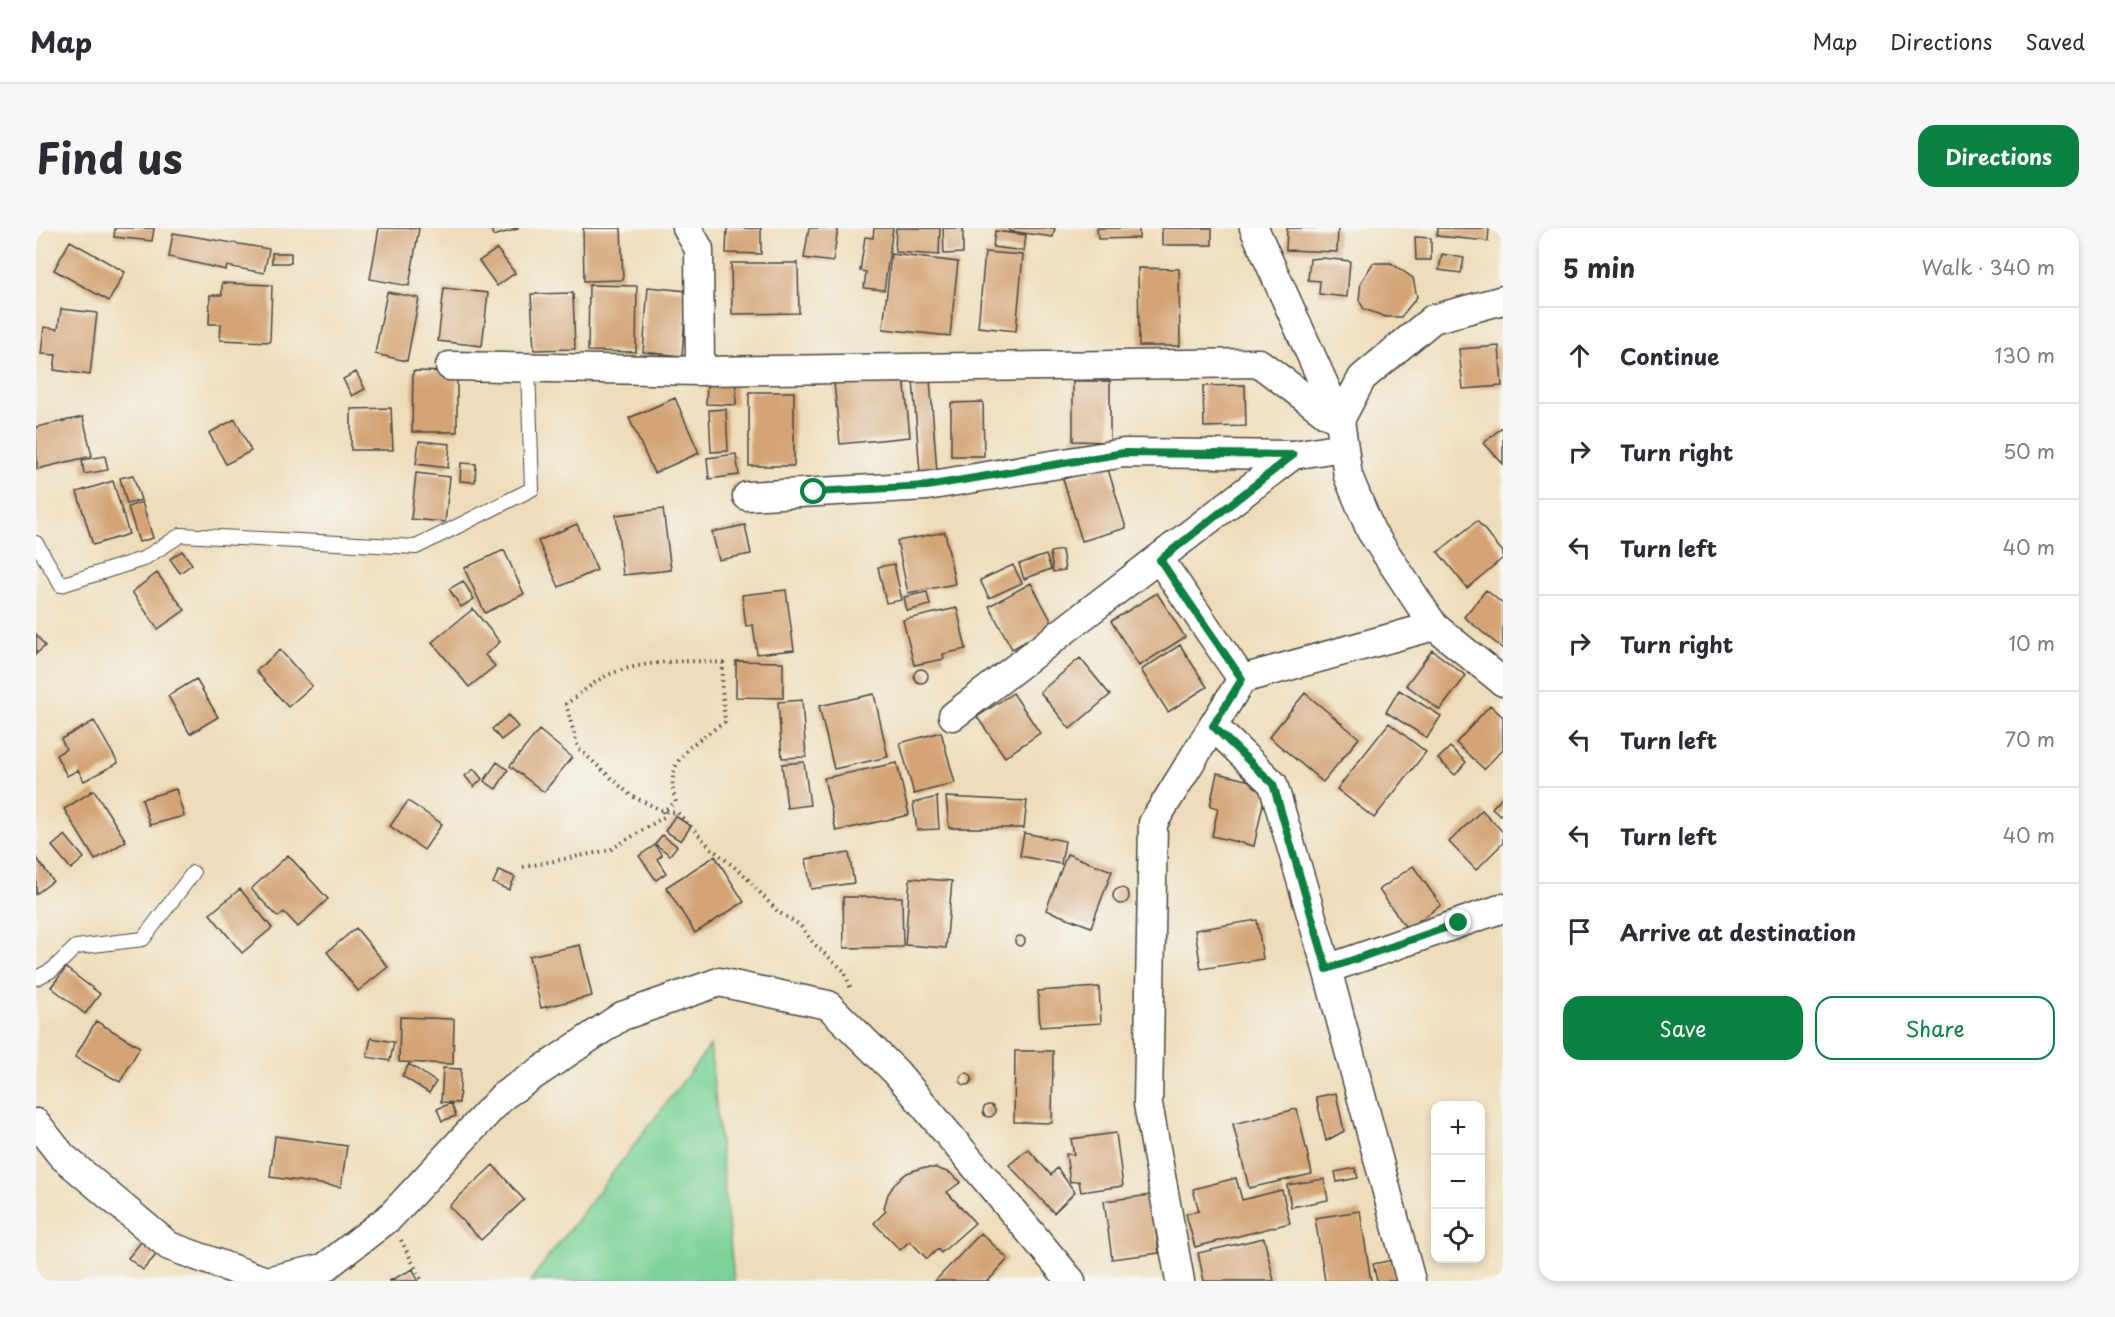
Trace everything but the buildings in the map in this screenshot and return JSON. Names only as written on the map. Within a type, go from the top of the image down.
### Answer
[{"type":"street","points":[[687,228],[699,249],[700,371]]},
{"type":"street","points":[[1254,228],[1341,433],[1348,476],[1371,531],[1434,626],[1503,682]]},
{"type":"street","points":[[953,716],[1160,560],[1293,455],[1341,433],[1362,378],[1433,319],[1503,300]]},
{"type":"street","points":[[450,366],[700,371],[1259,363],[1327,414],[1341,433]]},
{"type":"street","points":[[747,496],[927,486],[1124,453],[1293,455]]},
{"type":"street","points":[[1160,560],[1242,679]]},
{"type":"street","points":[[1180,1281],[1148,1104],[1153,823],[1242,679],[1434,626]]},
{"type":"street","points":[[1213,726],[1273,784],[1327,969],[1411,1281]]},
{"type":"street","points":[[1327,969],[1503,908]]},
{"type":"street","points":[[36,1123],[62,1156],[170,1246],[266,1281],[324,1268],[390,1218],[503,1096],[622,1016],[719,982],[828,1005],[896,1072],[1071,1281]]},
{"type":"lane","points":[[36,543],[61,585],[143,559],[181,535],[416,547],[531,489],[528,367]]},
{"type":"lane","points":[[36,978],[52,970],[76,947],[143,939],[193,873]]},
{"type":"path","points":[[663,811],[676,802],[671,786],[677,761],[694,744],[725,722],[722,687],[723,663],[707,661],[646,665],[608,675],[566,704],[578,748],[630,795],[663,811],[678,813],[711,848],[744,875],[778,912],[800,925],[814,944],[844,971],[853,992],[838,1014]]},
{"type":"path","points":[[523,867],[610,850],[664,817],[663,811]]},
{"type":"path","points":[[390,1218],[422,1281]]},
{"type":"green space","points":[[710,1046],[734,1281],[530,1281]]},
{"type":"route","points":[[814,492],[927,486],[1124,453],[1293,455],[1160,560],[1242,679],[1213,726],[1273,784],[1327,969],[1459,923]]}]
